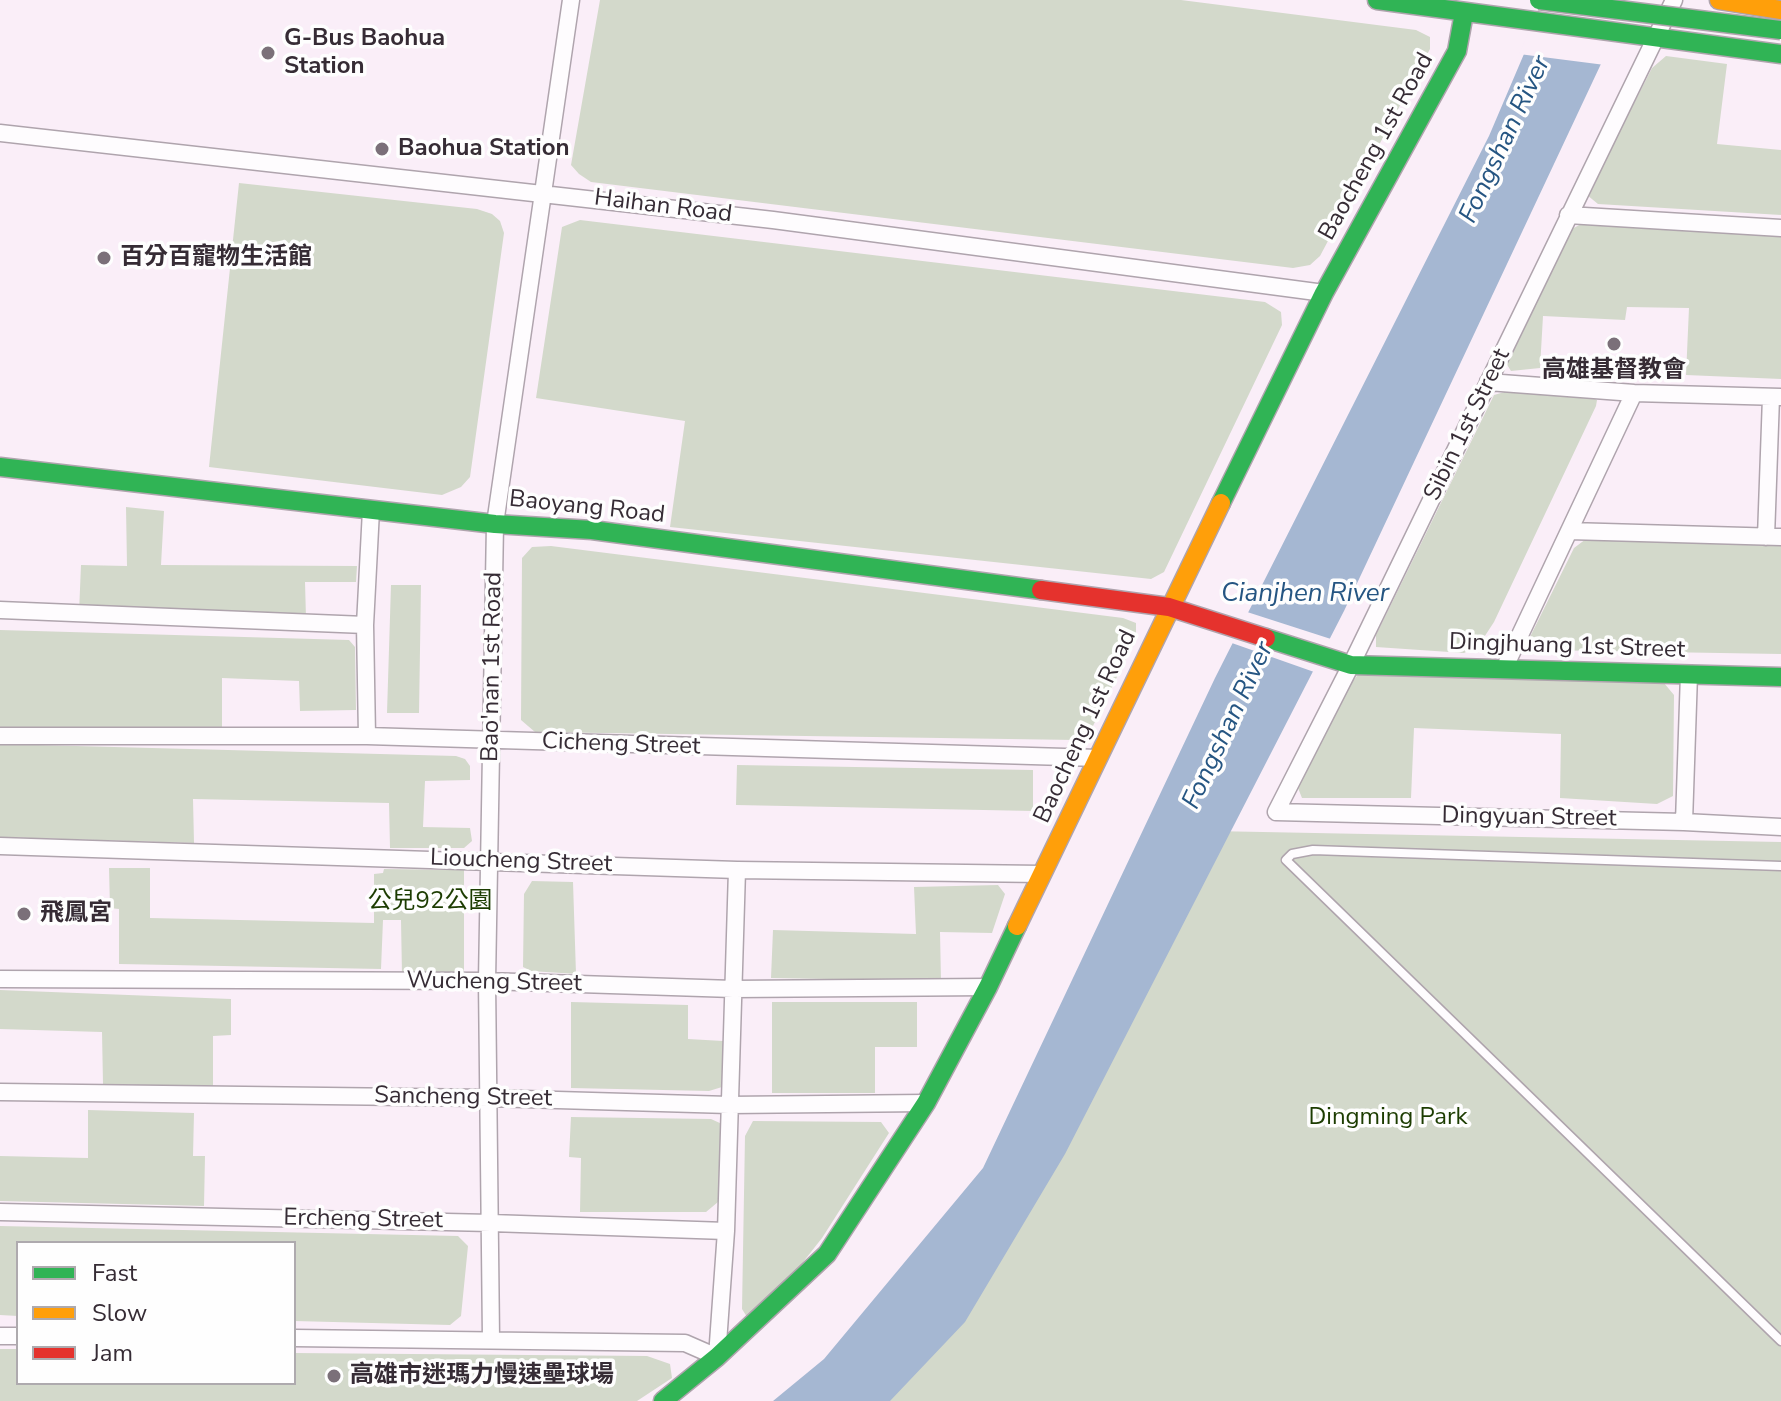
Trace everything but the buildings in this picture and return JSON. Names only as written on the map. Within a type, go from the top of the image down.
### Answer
[{"type":"main road","points":[[1377,0],[1464,6],[1496,15],[1781,54]]},
{"type":"main road","points":[[1539,0],[1699,19],[1781,33]]},
{"type":"main road","points":[[1719,0],[1781,10]]},
{"type":"main road","points":[[1763,0],[1781,1]]},
{"type":"main road","name":"Baocheng 1st Road","points":[[663,1401],[717,1357],[827,1254],[926,1103],[988,987],[1169,607],[1324,293],[1457,51],[1464,6]]},
{"type":"main road","name":"Baoyang Road","points":[[0,467],[495,524],[592,530],[1169,607],[1351,665]]},
{"type":"main road","name":"Dingjhuang 1st Street","points":[[1351,665],[1781,677]]},
{"type":"street","name":"Bao'nan 1st Road","points":[[491,1339],[487,981],[495,524],[571,0]]},
{"type":"street","name":"Sibin 1st Street","points":[[1276,812],[1351,665],[1674,0]]},
{"type":"street","name":"Haihan Road","points":[[0,133],[544,193],[1324,293]]},
{"type":"street","points":[[1568,215],[1781,228]]},
{"type":"street","points":[[1488,382],[1634,393],[1776,397],[1774,537],[1569,531]]},
{"type":"street","points":[[1504,669],[1634,393]]},
{"type":"street","points":[[367,736],[365,625],[371,510]]},
{"type":"street","points":[[0,610],[365,625]]},
{"type":"street","points":[[1684,822],[1689,674]]},
{"type":"street","name":"Cicheng Street","points":[[0,736],[367,736],[1098,758]]},
{"type":"street","name":"Dingyuan Street","points":[[1276,812],[1781,827]]},
{"type":"street","name":"Lioucheng Street","points":[[0,846],[737,870],[1042,874]]},
{"type":"street","points":[[296,1338],[685,1343],[717,1357],[726,1231],[737,870]]},
{"type":"street","name":"Wucheng Street","points":[[0,979],[487,981],[733,989],[988,987]]},
{"type":"street","name":"Sancheng Street","points":[[0,1092],[489,1098],[729,1105],[926,1103]]},
{"type":"street","name":"Ercheng Street","points":[[0,1212],[726,1231]]},
{"type":"lane","points":[[1781,866],[1313,850],[1292,854],[1286,860],[1781,1341]]},
{"type":"green space","points":[[600,0],[1181,0],[1416,30],[1430,37],[1430,49],[1320,256],[1310,265],[1293,268],[591,182],[571,165]]},
{"type":"green space","points":[[1666,56],[1727,64],[1717,144],[1781,150],[1781,215],[1598,204],[1587,195],[1652,68]]},
{"type":"green space","points":[[239,183],[477,209],[492,214],[500,221],[504,233],[470,477],[461,487],[442,495],[209,467]]},
{"type":"green space","points":[[580,220],[1265,302],[1281,312],[1282,325],[1164,572],[1151,579],[670,527],[685,421],[536,398],[562,227]]},
{"type":"green space","points":[[1583,223],[1781,236],[1781,379],[1686,375],[1689,308],[1627,307],[1625,320],[1543,316],[1540,368],[1511,371],[1506,363],[1570,230]]},
{"type":"green space","points":[[1508,391],[1585,394],[1597,400],[1494,622],[1479,645],[1464,653],[1376,647],[1376,635],[1494,395]]},
{"type":"green space","points":[[126,507],[164,511],[161,565],[357,566],[356,582],[305,582],[306,618],[79,613],[81,565],[127,566]]},
{"type":"green space","points":[[1586,539],[1781,544],[1781,654],[1538,650],[1527,643],[1574,548]]},
{"type":"green space","points":[[551,546],[1123,618],[1136,623],[1136,638],[1091,730],[1076,740],[535,732],[521,720],[522,558],[532,547]]},
{"type":"green space","points":[[391,585],[421,585],[419,713],[387,713]]},
{"type":"green space","points":[[0,630],[349,640],[355,647],[356,710],[300,711],[299,681],[222,678],[222,728],[0,728]]},
{"type":"green space","points":[[1360,672],[1664,683],[1674,695],[1673,796],[1657,804],[1560,798],[1561,734],[1414,728],[1411,798],[1302,798],[1298,788],[1349,686]]},
{"type":"green space","points":[[0,744],[456,756],[465,759],[470,766],[470,780],[425,781],[423,827],[470,828],[472,841],[464,848],[390,848],[389,803],[193,799],[194,843],[0,837]]},
{"type":"green space","points":[[737,765],[1033,770],[1033,811],[736,805]]},
{"type":"green space","name":"Dingming Park","points":[[1211,831],[1781,842],[1781,1401],[888,1401]]},
{"type":"green space","name":"公兒92公園","points":[[109,868],[150,868],[150,918],[374,923],[374,874],[383,873],[384,869],[464,870],[464,975],[402,975],[401,920],[383,920],[381,969],[119,964],[119,909],[110,908]]},
{"type":"green space","points":[[532,881],[573,882],[576,974],[531,971],[523,967],[524,894]]},
{"type":"green space","points":[[998,885],[1005,894],[992,933],[940,932],[941,981],[771,978],[773,930],[916,934],[914,887]]},
{"type":"green space","points":[[0,990],[231,999],[231,1035],[213,1036],[213,1087],[103,1084],[102,1032],[0,1029]]},
{"type":"green space","points":[[571,1002],[688,1005],[688,1039],[723,1041],[722,1087],[709,1091],[571,1088]]},
{"type":"green space","points":[[772,1002],[917,1002],[917,1047],[875,1047],[875,1093],[772,1093]]},
{"type":"green space","points":[[88,1110],[194,1113],[193,1156],[205,1156],[204,1206],[0,1201],[0,1156],[88,1158]]},
{"type":"green space","points":[[571,1117],[711,1119],[722,1124],[718,1202],[706,1212],[580,1212],[581,1158],[569,1157]]},
{"type":"green space","points":[[753,1121],[881,1122],[889,1133],[822,1238],[774,1299],[747,1317],[742,1309],[745,1136]]},
{"type":"green space","points":[[0,1226],[458,1236],[468,1246],[461,1316],[450,1325],[296,1321],[296,1241],[16,1241],[16,1316],[0,1315]]},
{"type":"green space","points":[[0,1349],[16,1349],[16,1385],[296,1385],[296,1353],[647,1356],[670,1364],[672,1378],[637,1401],[0,1401]]},
{"type":"water","name":"Cianjhen River","points":[[1547,0],[1631,0],[1344,611],[1065,1154],[965,1322],[890,1401],[773,1401],[824,1359],[983,1168],[1215,678],[1489,136]]},
{"type":"pier","points":[[1543,0],[1635,0],[1605,65],[1519,54]]},
{"type":"pier","points":[[1244,611],[1334,640],[1317,673],[1229,642]]},
{"type":"traffic: fast","points":[[1377,0],[1781,54]]},
{"type":"traffic: fast","points":[[1539,0],[1781,30]]},
{"type":"traffic: fast","points":[[1221,503],[1324,293],[1457,51],[1464,13]]},
{"type":"traffic: fast","points":[[0,467],[495,524],[592,530],[1041,590]]},
{"type":"traffic: fast","points":[[1266,638],[1351,665],[1781,677]]},
{"type":"traffic: fast","points":[[663,1401],[717,1357],[827,1254],[926,1103],[1017,926]]},
{"type":"traffic: slow","points":[[1719,0],[1781,10]]},
{"type":"traffic: slow","points":[[1017,926],[1221,503]]},
{"type":"traffic: jam","points":[[1041,590],[1169,607],[1266,638]]},
{"type":"place","name":"G-Bus Baohua Station","points":[[268,53]]},
{"type":"place","name":"Baohua Station","points":[[382,149]]},
{"type":"place","name":"百分百寵物生活館","points":[[104,258]]},
{"type":"place","name":"高雄基督教會","points":[[1614,344]]},
{"type":"place","name":"飛鳳宮","points":[[24,914]]},
{"type":"place","name":"高雄市迷瑪力慢速壘球場","points":[[334,1376]]},
{"type":"water label","name":"Fongshan River","points":[[1506,140]]},
{"type":"water label","name":"Fongshan River","points":[[1229,726]]}]
